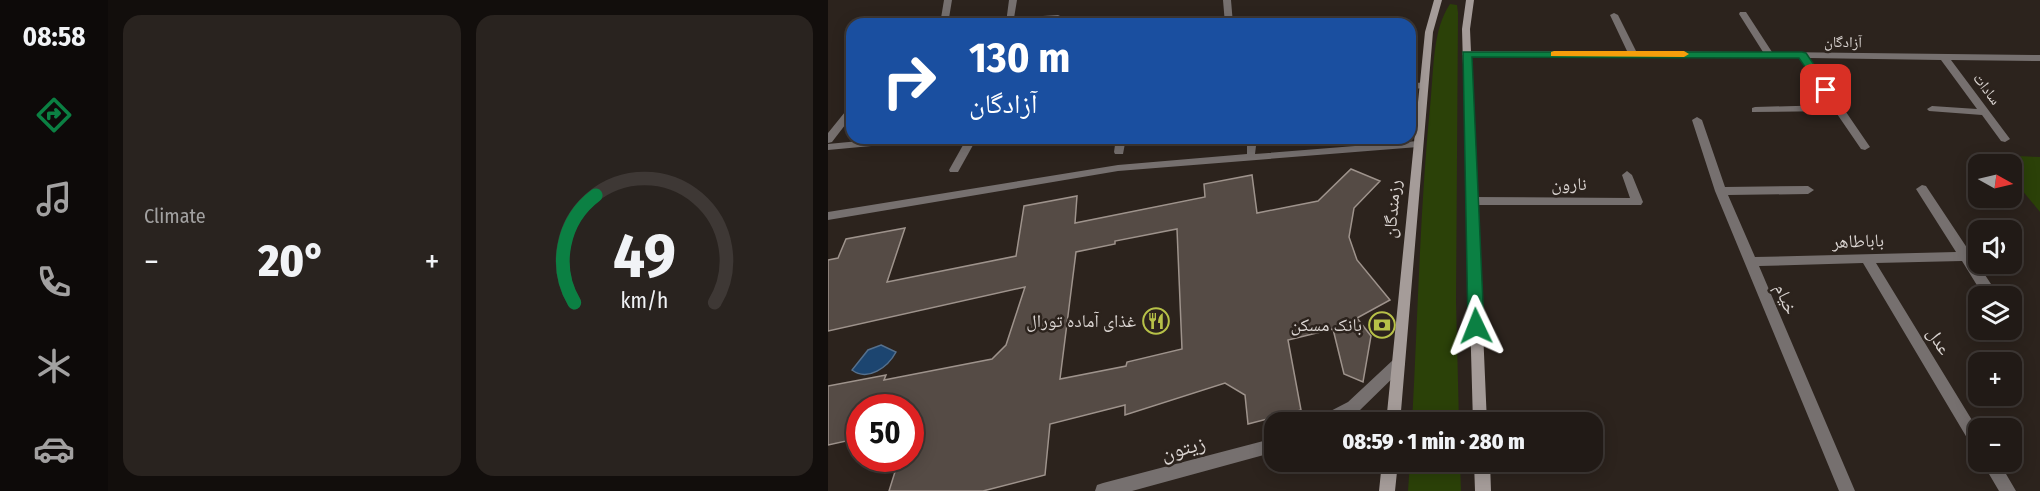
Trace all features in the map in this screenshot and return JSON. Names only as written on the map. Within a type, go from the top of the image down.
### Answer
[{"type":"main road","name":"رزمندگان","points":[[1394,412],[1429,32],[1437,0]]},
{"type":"main road","points":[[1470,0],[1466,29],[1466,54],[1480,412]]},
{"type":"main road","points":[[1387,491],[1389,472]]},
{"type":"main road","points":[[1483,472],[1484,491]]},
{"type":"street","points":[[945,18],[948,0]]},
{"type":"street","points":[[1010,18],[1013,0]]},
{"type":"street","points":[[1227,0],[1228,18]]},
{"type":"street","points":[[1743,14],[1768,55]]},
{"type":"street","points":[[1614,15],[1633,54]]},
{"type":"street","points":[[1038,18],[1058,16],[1058,18]]},
{"type":"street","name":"آزادگان","points":[[1466,54],[1802,55],[2039,59]]},
{"type":"street","points":[[1802,55],[1865,147]]},
{"type":"street","name":"سادات","points":[[1944,57],[2005,139]]},
{"type":"street","points":[[1416,86],[1424,85]]},
{"type":"street","points":[[1755,110],[1838,108]]},
{"type":"street","points":[[1932,109],[1985,112]]},
{"type":"street","points":[[828,140],[846,117]]},
{"type":"street","name":"خیام","points":[[1697,120],[1721,190],[1847,491]]},
{"type":"street","points":[[828,147],[861,144]]},
{"type":"street","points":[[954,170],[969,144]]},
{"type":"street","points":[[1119,152],[1120,144]]},
{"type":"street","points":[[1251,152],[1252,144]]},
{"type":"street","points":[[828,216],[1118,168],[1418,144]]},
{"type":"street","name":"نارون","points":[[1471,201],[1637,202],[1627,174]]},
{"type":"street","points":[[1922,189],[1985,286]]},
{"type":"street","points":[[1721,190],[1808,190]]},
{"type":"street","name":"باباطاهر","points":[[1751,262],[1966,256]]},
{"type":"street","name":"عدل","points":[[1867,259],[1968,426]]},
{"type":"street","points":[[1343,412],[1353,407],[1398,364]]},
{"type":"street","name":"زیتون","points":[[1103,491],[1264,448]]},
{"type":"street","points":[[1996,472],[2007,491]]},
{"type":"green space","points":[[1450,4],[1457,5],[1456,301],[1459,412],[1413,412],[1427,137],[1437,36]]},
{"type":"green space","points":[[2022,156],[2040,157],[2040,212],[2022,190]]},
{"type":"green space","points":[[1409,472],[1460,472],[1461,491],[1408,491]]},
{"type":"water","points":[[881,345],[896,352],[888,363],[871,374],[852,370],[868,350]]},
{"type":"building","points":[[1351,169],[1380,181],[1354,208],[1349,237],[1357,260],[1390,300],[1357,318],[1371,336],[1363,382],[1344,374],[1333,329],[1288,340],[1301,410],[1264,412],[1264,420],[1248,424],[1245,395],[1225,383],[1125,415],[1125,405],[1050,424],[1045,475],[983,491],[889,491],[895,472],[924,472],[924,394],[846,394],[846,441],[828,445],[828,386],[886,375],[884,380],[992,359],[1006,345],[1025,287],[828,331],[828,260],[838,258],[846,239],[905,228],[887,282],[1016,256],[1024,206],[1077,196],[1075,223],[1205,197],[1204,184],[1252,175],[1257,213],[1318,201]],"holes":[[[1177,229],[1182,349],[1127,362],[1126,366],[1060,379],[1076,252],[1115,244],[1115,241]]]},
{"type":"slow traffic","points":[[1554,54],[1684,54]]},
{"type":"place","name":"غذای آماده تورال","points":[[1156,321]]},
{"type":"place","name":"بانک مسکن","points":[[1382,325]]},
{"type":"route","points":[[1476,326],[1466,54],[1802,55],[1826,90]]}]
